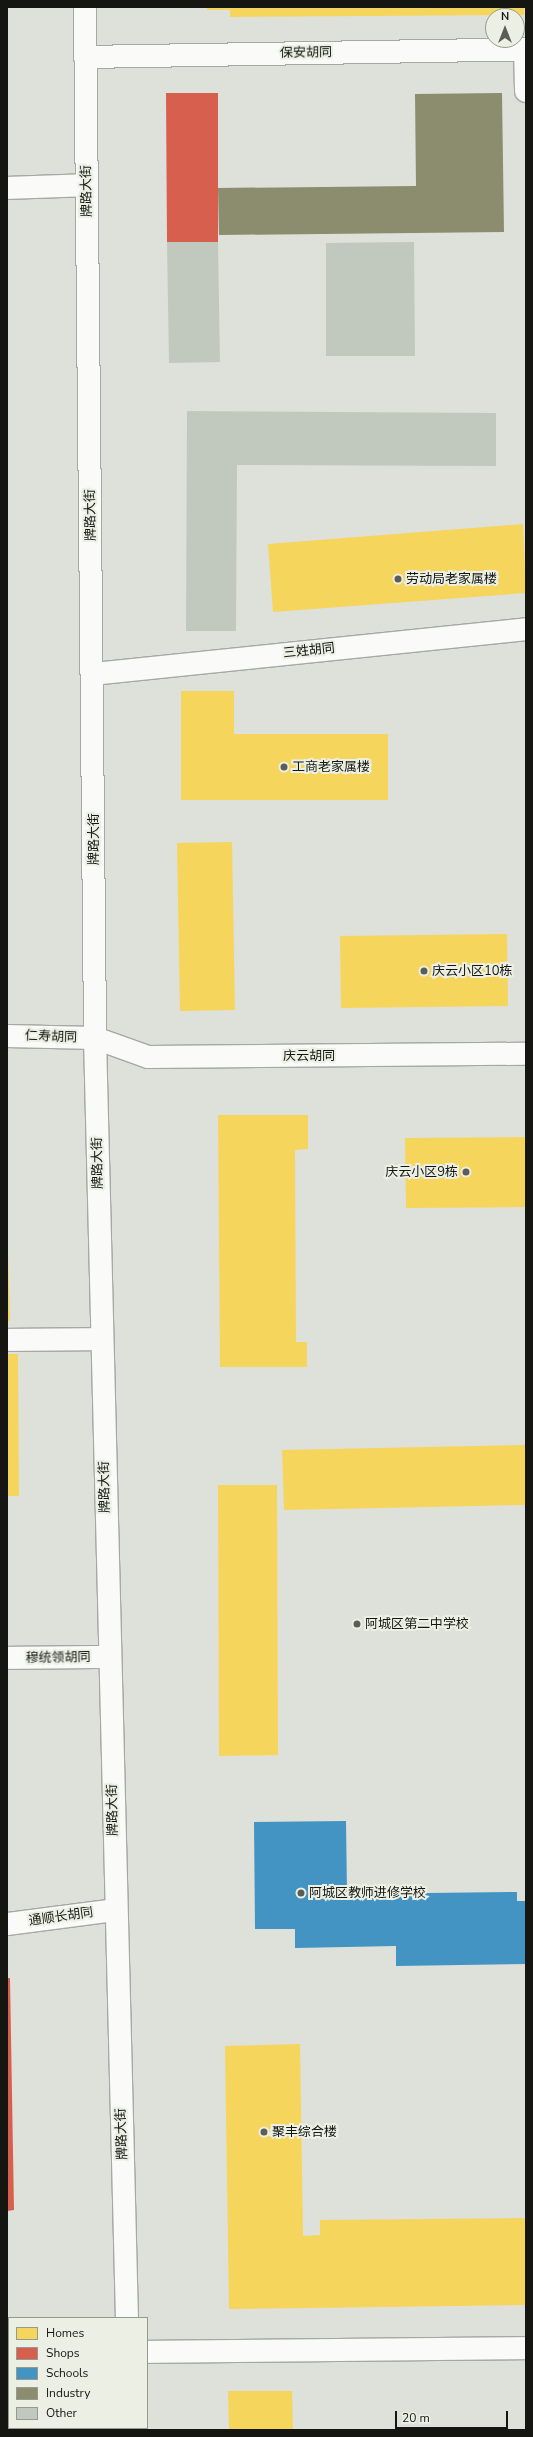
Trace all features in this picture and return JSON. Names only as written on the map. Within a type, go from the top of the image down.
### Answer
[{"type":"street","name":"牌路大街","points":[[85,7],[96,1038],[115,1910],[127,2317]]},
{"type":"street","name":"保安胡同","points":[[85,57],[526,49]]},
{"type":"street","points":[[526,49],[526,92]]},
{"type":"street","points":[[7,188],[87,185]]},
{"type":"street","name":"三姓胡同","points":[[93,674],[526,628]]},
{"type":"street","name":"仁寿胡同","points":[[7,1036],[96,1038]]},
{"type":"street","name":"庆云胡同","points":[[96,1038],[148,1057],[526,1054]]},
{"type":"street","points":[[7,1340],[102,1339]]},
{"type":"street","name":"穆统领胡同","points":[[7,1658],[110,1657]]},
{"type":"street","name":"通顺长胡同","points":[[7,1924],[115,1910]]},
{"type":"street","points":[[148,2352],[526,2348]]},
{"type":"building: Homes","points":[[207,7],[524,7],[485,8],[485,15],[230,17],[230,10],[207,10]]},
{"type":"building: Homes","name":"劳动局老家属楼","points":[[523,524],[526,593],[273,612],[268,544]]},
{"type":"building: Homes","name":"工商老家属楼","points":[[181,691],[234,691],[234,734],[388,734],[388,800],[181,800]]},
{"type":"building: Homes","points":[[232,842],[235,1010],[180,1011],[177,843]]},
{"type":"building: Homes","name":"庆云小区10栋","points":[[507,934],[508,1006],[341,1008],[340,936]]},
{"type":"building: Homes","points":[[218,1115],[308,1115],[308,1149],[295,1150],[296,1342],[307,1342],[307,1367],[220,1367]]},
{"type":"building: Homes","name":"庆云小区9栋","points":[[526,1137],[526,1207],[406,1208],[405,1138]]},
{"type":"building: Homes","points":[[7,1217],[10,1321],[7,1321]]},
{"type":"building: Homes","points":[[8,1354],[18,1354],[19,1496],[7,1496]]},
{"type":"building: Homes","points":[[526,1445],[526,1505],[284,1510],[282,1450]]},
{"type":"building: Homes","points":[[218,1485],[277,1485],[278,1755],[219,1756]]},
{"type":"building: Homes","name":"聚丰综合楼","points":[[300,2044],[303,2236],[320,2235],[320,2220],[526,2218],[526,2305],[229,2309],[225,2046]]},
{"type":"building: Homes","points":[[7,2351],[8,2351],[8,2412]]},
{"type":"building: Homes","points":[[228,2391],[292,2391],[293,2430],[229,2430]]},
{"type":"building: Shops","points":[[166,93],[218,93],[218,242],[167,242]]},
{"type":"building: Shops","points":[[7,1978],[10,1978],[14,2210],[7,2211]]},
{"type":"building: Shops","points":[[8,2343],[8,2429],[10,2430],[7,2430]]},
{"type":"building: Schools","name":"阿城区教师进修学校","points":[[346,1821],[347,1894],[517,1892],[517,1901],[526,1901],[526,1964],[396,1966],[396,1946],[295,1948],[295,1929],[255,1929],[254,1822]]},
{"type":"building: Industry","points":[[502,93],[504,232],[219,235],[218,188],[416,186],[415,94]]},
{"type":"building: Other","points":[[167,242],[218,242],[220,362],[169,363]]},
{"type":"building: Other","points":[[414,242],[415,356],[326,356],[326,243]]},
{"type":"building: Other","points":[[187,411],[496,413],[496,466],[237,465],[236,631],[186,631]]},
{"type":"place","name":"劳动局老家属楼","points":[[398,579]]},
{"type":"place","name":"工商老家属楼","points":[[284,767]]},
{"type":"place","name":"庆云小区10栋","points":[[424,971]]},
{"type":"place","name":"庆云小区9栋","points":[[466,1172]]},
{"type":"place","name":"阿城区第二中学校","points":[[357,1624]]},
{"type":"place","name":"阿城区教师进修学校","points":[[301,1893]]},
{"type":"place","name":"聚丰综合楼","points":[[264,2132]]}]
